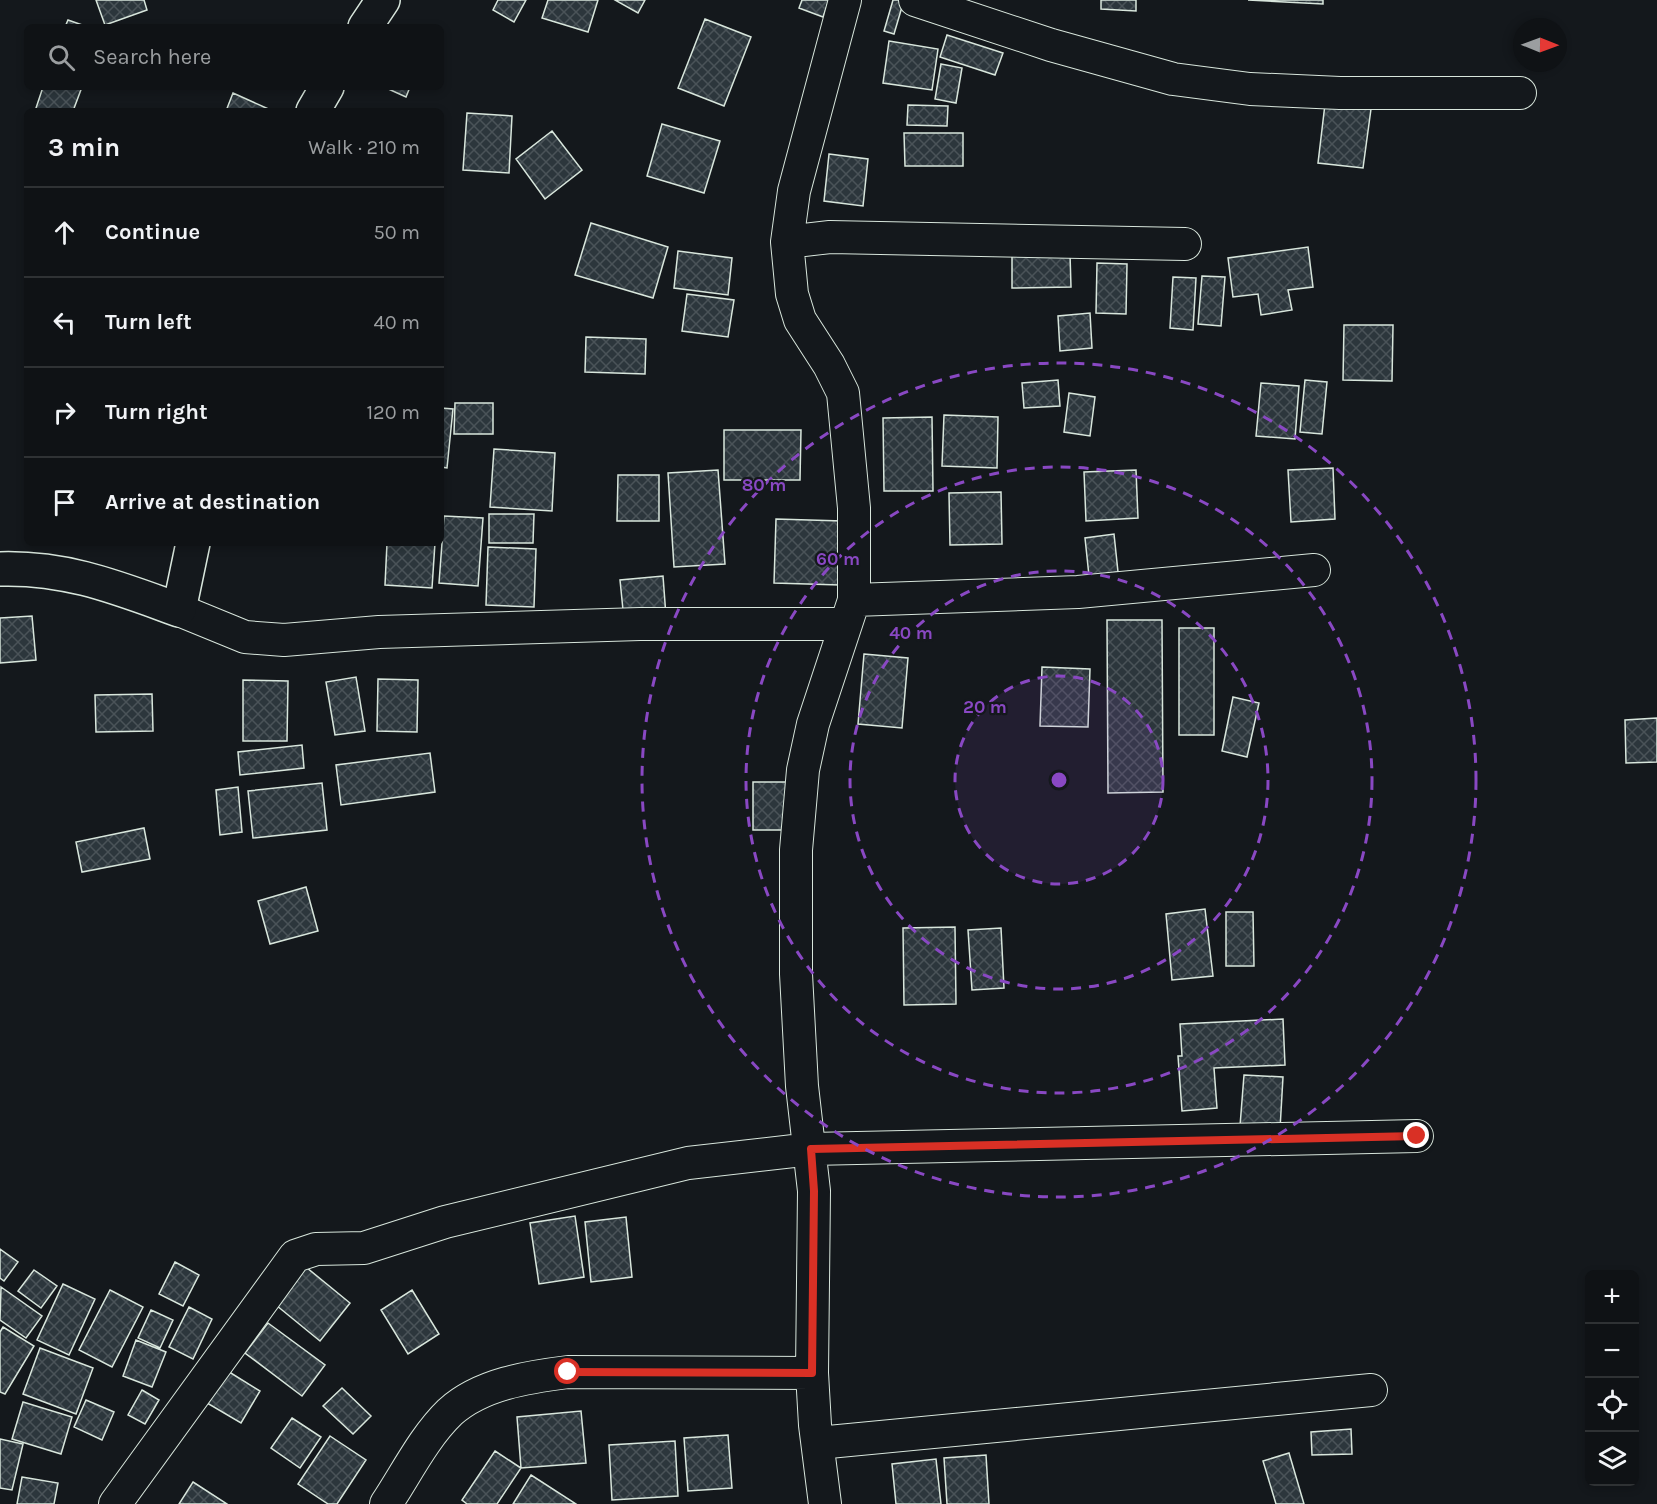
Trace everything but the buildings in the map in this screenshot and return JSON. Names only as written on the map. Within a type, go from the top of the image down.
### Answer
[{"type":"street","points":[[367,24],[383,0]]},
{"type":"street","points":[[825,1504],[812,1373],[814,1191],[802,1086],[796,986],[796,850],[803,770],[813,724],[850,612],[854,508],[843,393],[829,365],[800,320],[790,286],[786,242],[794,191],[845,0]]},
{"type":"street","points":[[915,0],[1051,45],[1173,79],[1250,89],[1340,93],[1520,93]]},
{"type":"street","points":[[315,108],[325,90]]},
{"type":"street","points":[[786,242],[830,237],[1185,244]]},
{"type":"street","points":[[179,610],[192,546]]},
{"type":"street","points":[[0,569],[27,568],[86,577],[179,610],[245,637],[284,640],[379,632],[640,624],[850,612],[1314,570]]},
{"type":"street","points":[[115,1504],[295,1256],[316,1249],[364,1248],[445,1222],[688,1163],[811,1149],[1417,1136]]},
{"type":"street","points":[[386,1504],[423,1446],[450,1413],[490,1389],[534,1376],[568,1372],[812,1373]]},
{"type":"street","points":[[818,1443],[1371,1390]]},
{"type":"route","points":[[568,1372],[812,1373],[814,1191],[811,1149],[1417,1136]]}]
